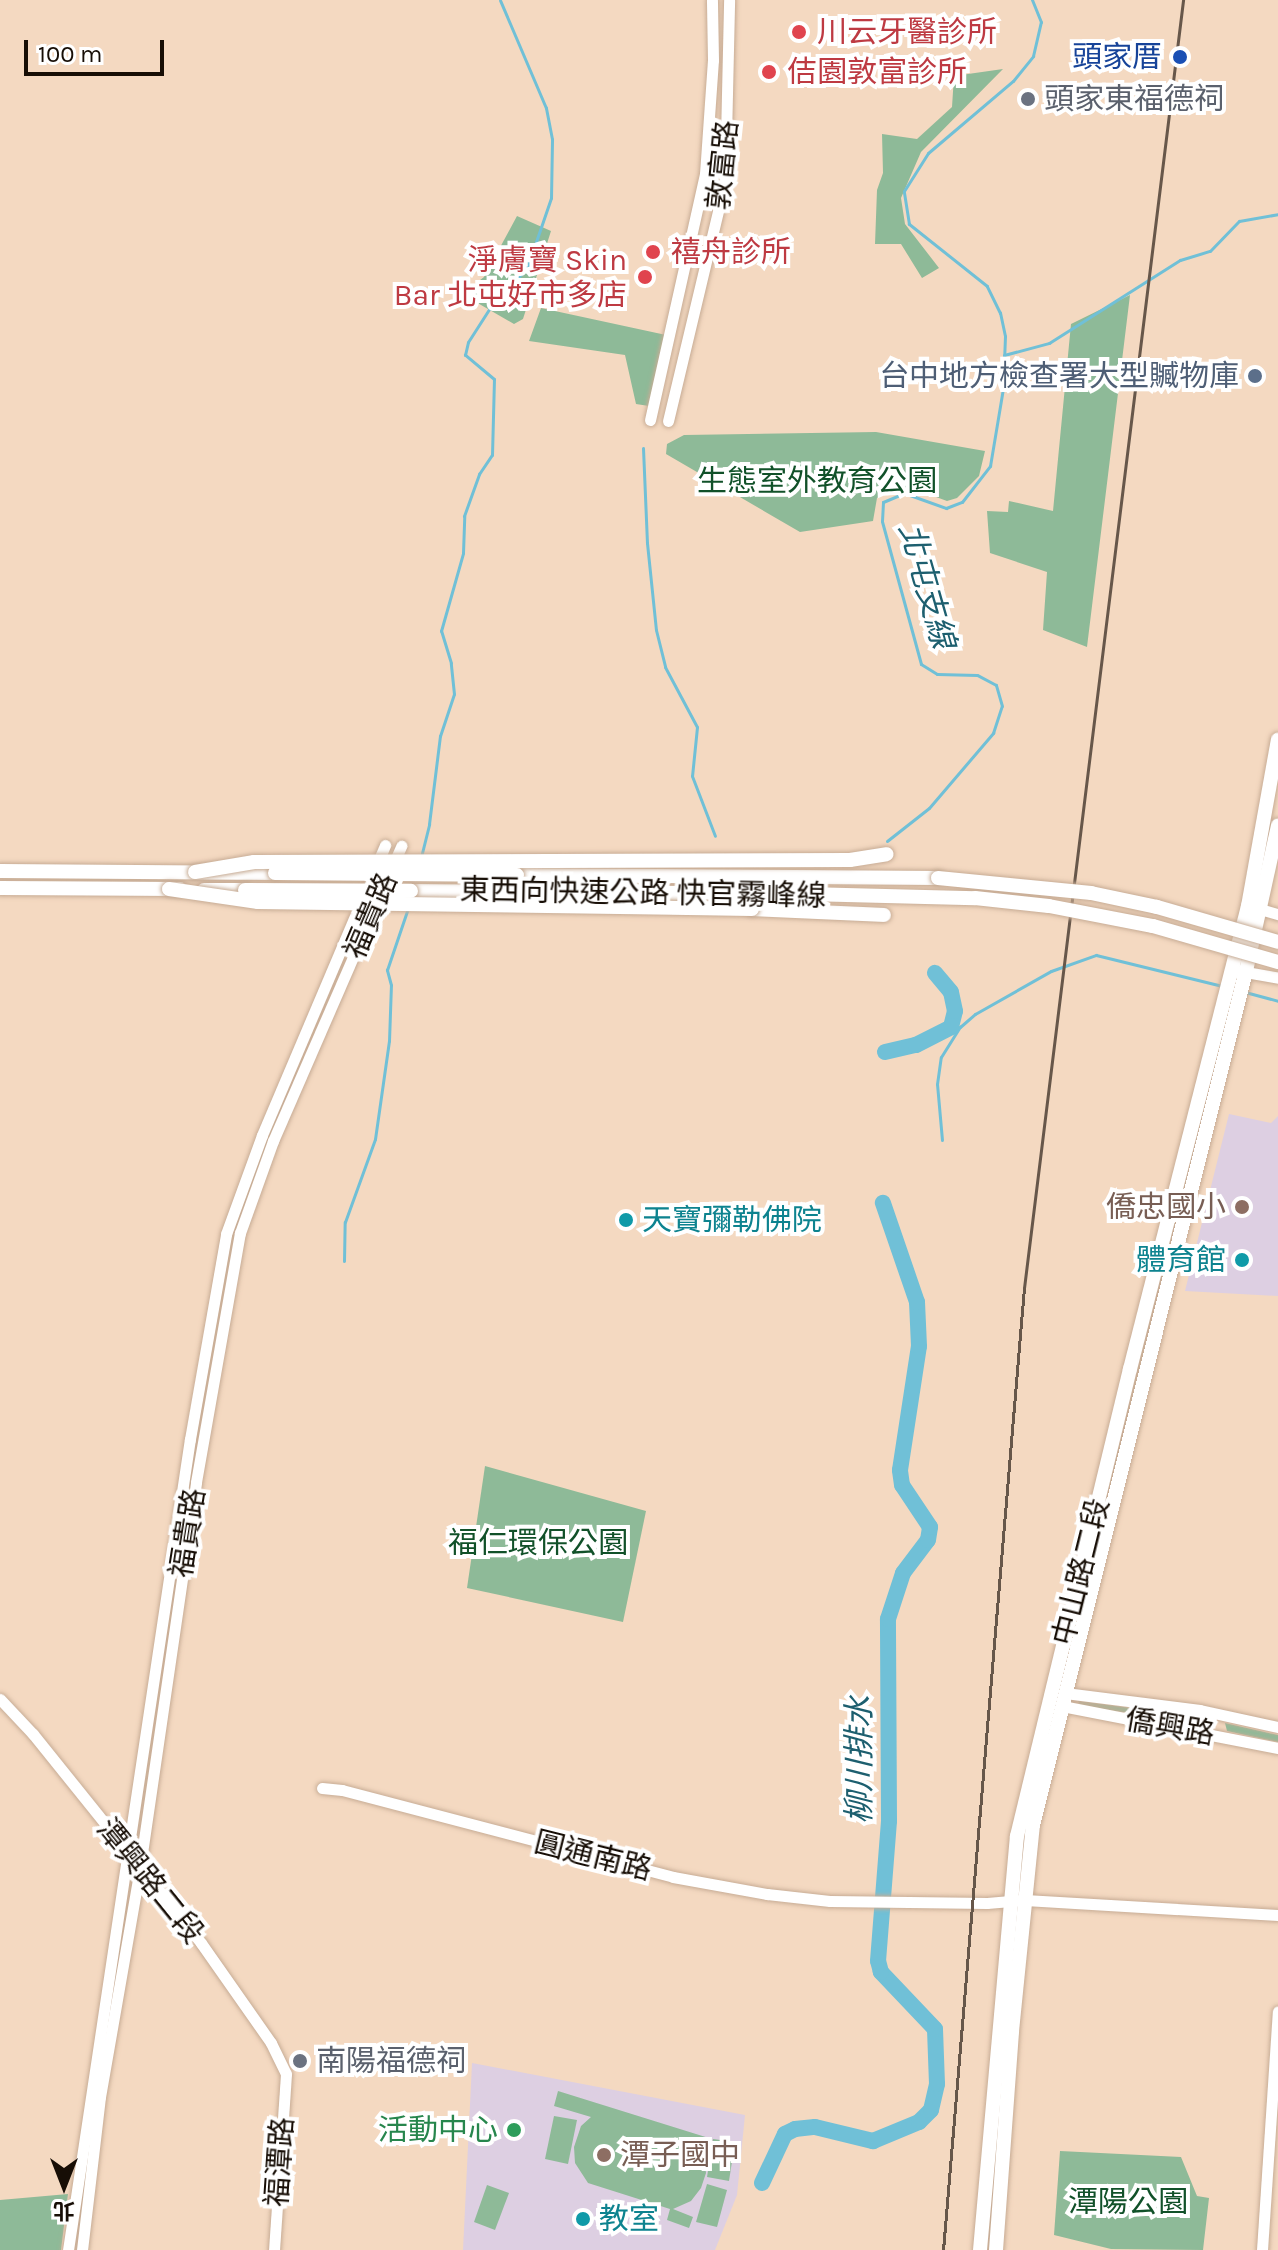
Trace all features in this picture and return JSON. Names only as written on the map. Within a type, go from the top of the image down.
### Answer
[{"type":"main road","points":[[1255,907],[1278,740]]},
{"type":"main road","points":[[1255,907],[1278,825]]},
{"type":"main road","points":[[195,872],[254,862],[834,861],[887,854]]},
{"type":"main road","name":"東西向快速公路 快官霧峰線","points":[[0,871],[976,880],[1125,900],[1278,942]]},
{"type":"main road","name":"東西向快速公路 快官霧峰線","points":[[0,888],[975,898],[1049,906],[1121,919],[1278,962]]},
{"type":"main road","points":[[169,889],[258,902],[752,909],[884,915]]},
{"type":"main road","name":"中山路二段","points":[[996,2250],[1020,1822],[1255,907]]},
{"type":"main road","name":"中山路二段","points":[[980,2250],[1017,1900],[1238,971]]},
{"type":"street","name":"敦富路","points":[[650,420],[705,174],[713,60],[712,0]]},
{"type":"street","name":"敦富路","points":[[668,421],[725,182],[729,0]]},
{"type":"street","name":"福貴路","points":[[68,2250],[190,1439],[226,1234],[262,1135],[385,845]]},
{"type":"street","name":"福貴路","points":[[82,2250],[100,2097],[140,1867],[196,1482],[240,1233],[273,1141],[401,846]]},
{"type":"street","points":[[1255,907],[1278,914]]},
{"type":"street","points":[[1238,971],[1278,978]]},
{"type":"street","name":"潭興路二段","points":[[0,1699],[33,1734],[140,1867],[257,2022],[286,2074]]},
{"type":"street","name":"僑興路","points":[[1064,1699],[1200,1710],[1278,1727]]},
{"type":"street","name":"僑興路","points":[[1064,1699],[1278,1748]]},
{"type":"street","name":"圓通南路","points":[[322,1788],[342,1790],[673,1877],[767,1894],[892,1902],[1017,1900]]},
{"type":"street","points":[[1017,1900],[1278,1915]]},
{"type":"street","points":[[1262,2250],[1278,2012]]},
{"type":"street","name":"福潭路","points":[[274,2250],[286,2074]]},
{"type":"shaded area","name":"僑忠國小","points":[[1229,1114],[1271,1123],[1278,1116],[1278,1296],[1185,1291]]},
{"type":"shaded area","name":"潭子國中","points":[[472,2063],[745,2115],[737,2195],[715,2250],[463,2250]]},
{"type":"green space","points":[[1003,69],[921,152],[901,198],[905,224],[939,268],[922,278],[901,244],[875,244],[877,190],[883,173],[882,134],[917,139],[952,107],[954,76]]},
{"type":"green space","points":[[517,216],[551,231],[523,319],[514,324],[462,294],[484,277]]},
{"type":"green space","points":[[1130,295],[1087,647],[1043,630],[1047,572],[990,553],[987,511],[1008,512],[1009,501],[1053,511],[1071,324]]},
{"type":"green space","points":[[541,308],[666,335],[649,406],[636,404],[625,355],[529,341]]},
{"type":"green space","name":"生態室外教育公園","points":[[876,432],[985,451],[979,476],[957,498],[947,501],[917,490],[894,488],[877,498],[873,521],[800,532],[666,454],[667,444],[684,435]]},
{"type":"green space","name":"福仁環保公園","points":[[485,1466],[646,1511],[623,1622],[467,1588]]},
{"type":"green space","points":[[1078,1701],[1199,1717],[1204,1719],[1205,1724],[1081,1706]]},
{"type":"green space","points":[[1225,1723],[1278,1735],[1278,1742],[1227,1731]]},
{"type":"green space","points":[[558,2091],[712,2139],[708,2152],[703,2151],[706,2173],[701,2188],[691,2201],[673,2209],[693,2217],[689,2228],[667,2220],[670,2209],[588,2183],[575,2163],[574,2147],[581,2126],[591,2117],[554,2106]]},
{"type":"green space","points":[[554,2116],[577,2120],[568,2164],[545,2159]]},
{"type":"green space","points":[[713,2139],[735,2142],[729,2181],[707,2177]]},
{"type":"green space","name":"潭陽公園","points":[[1060,2151],[1181,2157],[1197,2196],[1209,2198],[1203,2250],[1111,2249],[1054,2235]]},
{"type":"green space","points":[[707,2184],[727,2190],[717,2227],[696,2222]]},
{"type":"green space","points":[[487,2185],[509,2193],[495,2230],[474,2222]]},
{"type":"green space","points":[[68,2194],[61,2250],[0,2250],[0,2200]]},
{"type":"waterway","points":[[421,857],[429,824],[440,736],[454,694],[451,663],[441,631],[463,553],[464,516],[479,474],[492,455],[494,379],[465,355],[468,342],[493,303],[527,268],[551,198],[552,139],[546,108],[500,0]]},
{"type":"waterway","name":"北屯支線","points":[[887,841],[929,808],[993,733],[1002,706],[996,685],[977,675],[937,674],[921,664],[882,521],[883,502],[904,493],[946,508],[962,502],[990,466],[1003,388],[1005,336],[1000,313],[987,286],[909,224],[904,191],[928,153],[1013,81],[1033,56],[1041,22],[1032,0]]},
{"type":"waterway","points":[[1004,355],[1049,343],[1180,260],[1210,251],[1239,221],[1278,214]]},
{"type":"waterway","points":[[643,448],[647,543],[656,630],[665,667],[697,727],[692,776],[715,836]]},
{"type":"waterway","points":[[344,1261],[345,1222],[375,1139],[389,1041],[391,985],[387,970],[408,908]]},
{"type":"waterway","points":[[942,1140],[937,1084],[941,1057],[960,1027],[975,1014],[1051,971],[1096,955],[1222,986]]},
{"type":"waterway","name":"柳川排水","points":[[885,1052],[916,1045],[951,1027],[955,1011],[951,992],[935,973]]},
{"type":"waterway","points":[[1245,992],[1278,1001]]},
{"type":"waterway","name":"柳川排水","points":[[762,2183],[785,2134],[795,2129],[815,2127],[873,2141],[919,2122],[931,2110],[937,2084],[935,2029],[881,1972],[878,1961],[889,1821],[888,1619],[903,1573],[928,1540],[930,1527],[902,1485],[900,1470],[919,1346],[917,1302],[883,1203]]},
{"type":"railway","points":[[943,2250],[1024,1288],[1183,0]]},
{"type":"place","name":"川云牙醫診所","points":[[799,32]]},
{"type":"place","name":"頭家厝","points":[[1180,57]]},
{"type":"place","name":"佶園敦富診所","points":[[769,72]]},
{"type":"place","name":"頭家東福德祠","points":[[1028,99]]},
{"type":"place","name":"禧舟診所","points":[[653,252]]},
{"type":"place","name":"淨膚寶 Skin Bar 北屯好市多店","points":[[645,277]]},
{"type":"place","name":"台中地方檢查署大型贓物庫","points":[[1255,376]]},
{"type":"place","name":"僑忠國小","points":[[1242,1207]]},
{"type":"place","name":"天寶彌勒佛院","points":[[626,1220]]},
{"type":"place","name":"體育館","points":[[1242,1260]]},
{"type":"place","name":"南陽福德祠","points":[[300,2061]]},
{"type":"place","name":"活動中心","points":[[514,2130]]},
{"type":"place","name":"潭子國中","points":[[604,2155]]},
{"type":"place","name":"教室","points":[[583,2219]]}]
